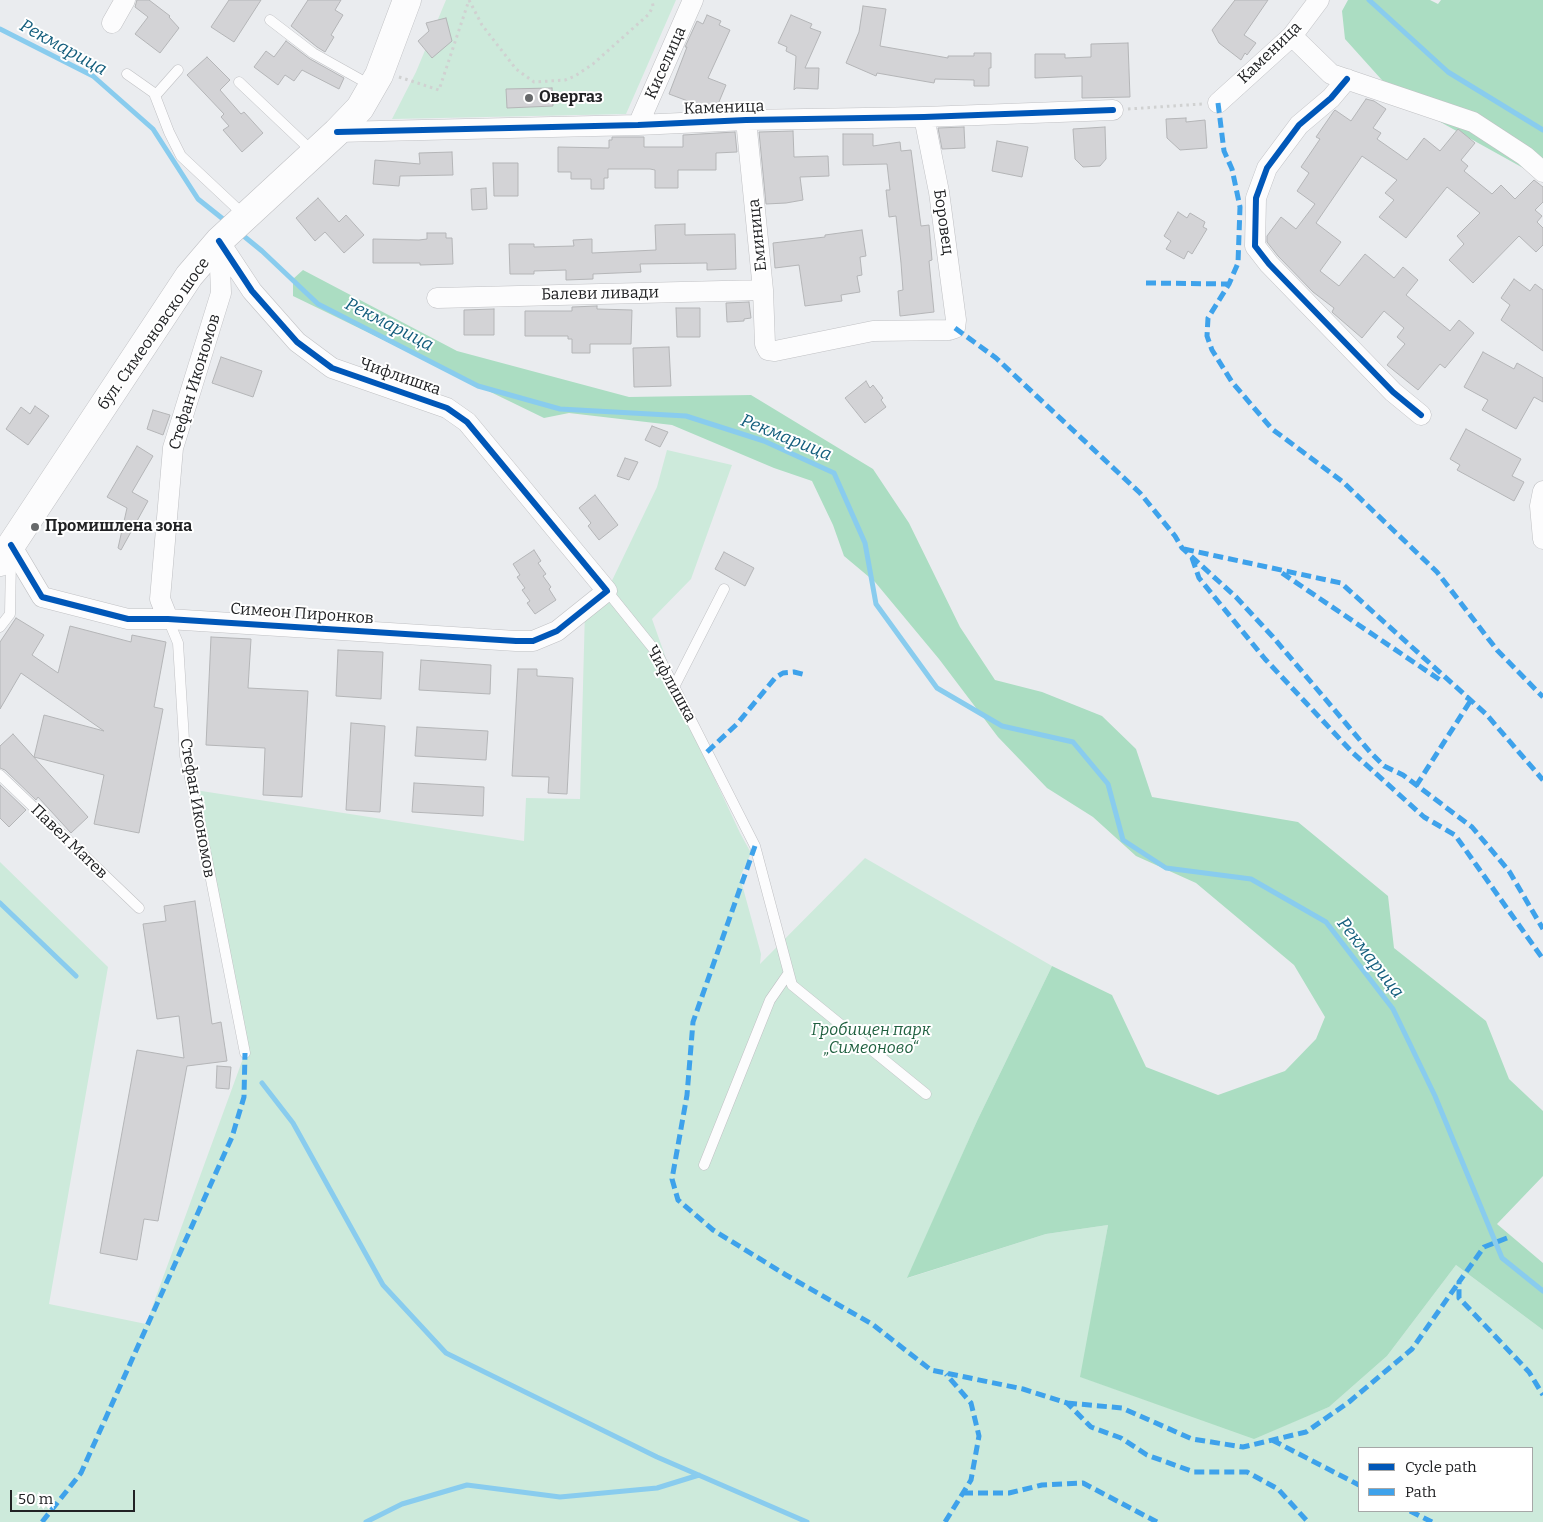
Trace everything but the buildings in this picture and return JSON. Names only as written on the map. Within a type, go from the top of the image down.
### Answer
[{"type":"street","points":[[112,23],[125,0]]},
{"type":"street","name":"бул. Симеоновско шосе","points":[[6,554],[190,276],[233,228],[337,132],[360,108],[377,79],[407,0]]},
{"type":"street","name":"Киселица","points":[[638,125],[693,0]]},
{"type":"street","name":"Каменица","points":[[1218,103],[1292,36],[1319,0]]},
{"type":"street","points":[[1292,36],[1331,74],[1473,122],[1525,156],[1543,172]]},
{"type":"street","points":[[1347,79],[1331,98],[1298,125],[1267,168],[1256,198],[1254,246],[1269,264],[1393,392],[1421,415]]},
{"type":"street","name":"Каменица","points":[[337,132],[638,125],[746,120],[924,117],[1113,110]]},
{"type":"street","name":"Боровец","points":[[768,350],[776,351],[873,331],[948,330],[954,328],[956,320],[939,192],[924,117]]},
{"type":"street","name":"Еминица","points":[[746,120],[763,290],[765,344],[768,350]]},
{"type":"street","name":"Чифлишка","points":[[233,228],[252,291],[297,342],[332,368],[447,408],[467,422],[607,591]]},
{"type":"street","name":"Стефан Икономов","points":[[168,618],[160,599],[173,448],[221,293],[233,228]]},
{"type":"street","name":"Балеви ливади","points":[[437,298],[763,290]]},
{"type":"street","points":[[1543,491],[1540,506],[1543,539]]},
{"type":"street","name":"Симеон Пиронков","points":[[6,554],[42,597],[128,619],[168,618],[516,642],[533,640],[557,631],[607,591]]},
{"type":"lane","points":[[270,20],[314,53],[377,79]]},
{"type":"lane","points":[[155,96],[178,70]]},
{"type":"lane","points":[[127,74],[139,81],[155,96],[181,156],[233,228]]},
{"type":"lane","points":[[238,82],[314,153]]},
{"type":"lane","points":[[0,627],[10,614],[6,554]]},
{"type":"lane","points":[[674,686],[724,589]]},
{"type":"lane","name":"Чифлишка","points":[[607,591],[657,653],[755,846],[792,985],[926,1094]]},
{"type":"lane","name":"Стефан Икономов","points":[[168,618],[178,643],[185,756],[245,1053]]},
{"type":"lane","name":"Павел Матев","points":[[0,775],[139,908]]},
{"type":"lane","points":[[704,1164],[770,1000],[788,974]]},
{"type":"path","points":[[377,79],[439,90],[469,0]]},
{"type":"path","points":[[469,0],[482,24],[516,69],[534,82],[565,80],[593,64],[649,14],[653,6],[652,0]]},
{"type":"path","points":[[1113,110],[1218,103]]},
{"type":"green space","points":[[446,0],[676,0],[626,114],[392,119],[416,72]]},
{"type":"green space","points":[[1348,0],[1430,0],[1438,4],[1441,0],[1543,0],[1543,179],[1399,99],[1345,39],[1342,11]]},
{"type":"green space","points":[[303,270],[457,351],[629,397],[751,395],[873,469],[909,523],[960,627],[995,680],[1042,692],[1102,716],[1136,749],[1152,797],[1298,822],[1388,896],[1394,948],[1486,1021],[1509,1079],[1543,1111],[1543,1176],[1497,1224],[1543,1263],[1543,1330],[1456,1265],[1387,1356],[1329,1407],[1254,1439],[1080,1377],[1108,1225],[1046,1234],[907,1278],[977,1121],[1052,966],[1112,995],[1146,1067],[1218,1095],[1285,1071],[1316,1039],[1325,1017],[1294,965],[1196,883],[1136,856],[1093,817],[1047,788],[998,737],[939,659],[875,582],[844,556],[833,525],[812,481],[774,468],[672,425],[569,413],[544,418],[293,296],[293,279]]},
{"type":"green space","name":"Гробищен парк „Симеоново“","points":[[667,450],[732,465],[691,579],[652,619],[690,726],[751,853],[740,877],[761,954],[760,964],[865,858],[1052,966],[977,1121],[908,1278],[1046,1234],[1108,1225],[1081,1377],[1254,1438],[1329,1407],[1387,1356],[1456,1265],[1543,1330],[1543,1522],[0,1522],[0,862],[108,967],[49,1304],[146,1324],[245,1053],[195,790],[524,841],[526,798],[580,799],[585,610],[607,591],[657,487]]},
{"type":"waterway","points":[[1369,0],[1448,72],[1543,130]]},
{"type":"waterway","name":"Рекмарица","points":[[0,29],[93,76],[153,129],[198,199],[228,223]]},
{"type":"waterway","name":"Рекмарица","points":[[240,233],[318,304],[478,386],[560,409],[686,416],[764,441],[834,473],[865,543],[876,604],[937,688],[1002,726],[1073,742],[1108,784],[1123,840],[1166,868],[1251,879],[1326,922],[1393,1009],[1435,1096],[1502,1258],[1543,1291]]},
{"type":"waterway","points":[[0,903],[76,976]]},
{"type":"waterway","points":[[262,1083],[293,1123],[383,1285],[446,1353],[657,1457],[807,1522]]},
{"type":"waterway","points":[[366,1522],[402,1504],[467,1485],[560,1497],[657,1488],[699,1475]]},
{"type":"marked path","points":[[1218,103],[1224,151],[1232,169],[1240,207],[1238,263],[1229,284],[1208,318],[1207,336],[1212,350],[1232,382],[1272,429],[1343,482],[1437,572],[1497,650],[1543,697]]},
{"type":"marked path","points":[[1146,283],[1229,284]]},
{"type":"marked path","points":[[955,328],[996,358],[1140,493],[1175,536],[1182,548],[1236,597],[1384,766],[1403,775],[1472,827],[1509,871],[1543,929]]},
{"type":"marked path","points":[[1184,549],[1341,583],[1486,714],[1543,780]]},
{"type":"marked path","points":[[1192,558],[1199,578],[1265,659],[1352,752],[1424,817],[1455,835],[1543,959]]},
{"type":"marked path","points":[[1282,573],[1443,682]]},
{"type":"marked path","points":[[707,752],[737,724],[775,678],[783,673],[794,672],[806,675]]},
{"type":"marked path","points":[[1416,786],[1471,700],[1466,697]]},
{"type":"marked path","points":[[755,846],[693,1022],[687,1095],[672,1179],[678,1200],[713,1230],[786,1275],[872,1324],[931,1370],[1023,1389],[1067,1403],[1091,1427],[1121,1438],[1147,1455],[1194,1472],[1247,1472],[1278,1489],[1308,1522]]},
{"type":"marked path","points":[[42,1522],[81,1473],[232,1137],[244,1097],[245,1053]]},
{"type":"marked path","points":[[1507,1238],[1484,1247],[1459,1282],[1459,1298],[1529,1372],[1543,1395]]},
{"type":"marked path","points":[[1067,1403],[1122,1408],[1192,1439],[1243,1447],[1306,1432],[1349,1402],[1412,1349],[1459,1282]]},
{"type":"marked path","points":[[945,1522],[971,1480],[979,1436],[971,1403],[946,1374]]},
{"type":"marked path","points":[[1272,1440],[1358,1484]]},
{"type":"marked path","points":[[963,1493],[1009,1493],[1042,1485],[1083,1483],[1157,1522]]},
{"type":"marked path","points":[[1412,1512],[1432,1522]]},
{"type":"cycle path","points":[[1347,79],[1331,98],[1299,125],[1267,168],[1256,198],[1255,246],[1269,264],[1393,392],[1421,415]]},
{"type":"cycle path","points":[[337,132],[638,125],[746,120],[924,117],[1113,110]]},
{"type":"cycle path","points":[[11,545],[42,597],[128,619],[168,619],[533,641],[557,631],[607,591],[467,422],[447,408],[332,368],[297,342],[252,291],[219,241]]},
{"type":"place","name":"Овергаз","points":[[529,98]]},
{"type":"place","name":"Промишлена зона","points":[[35,527]]}]
